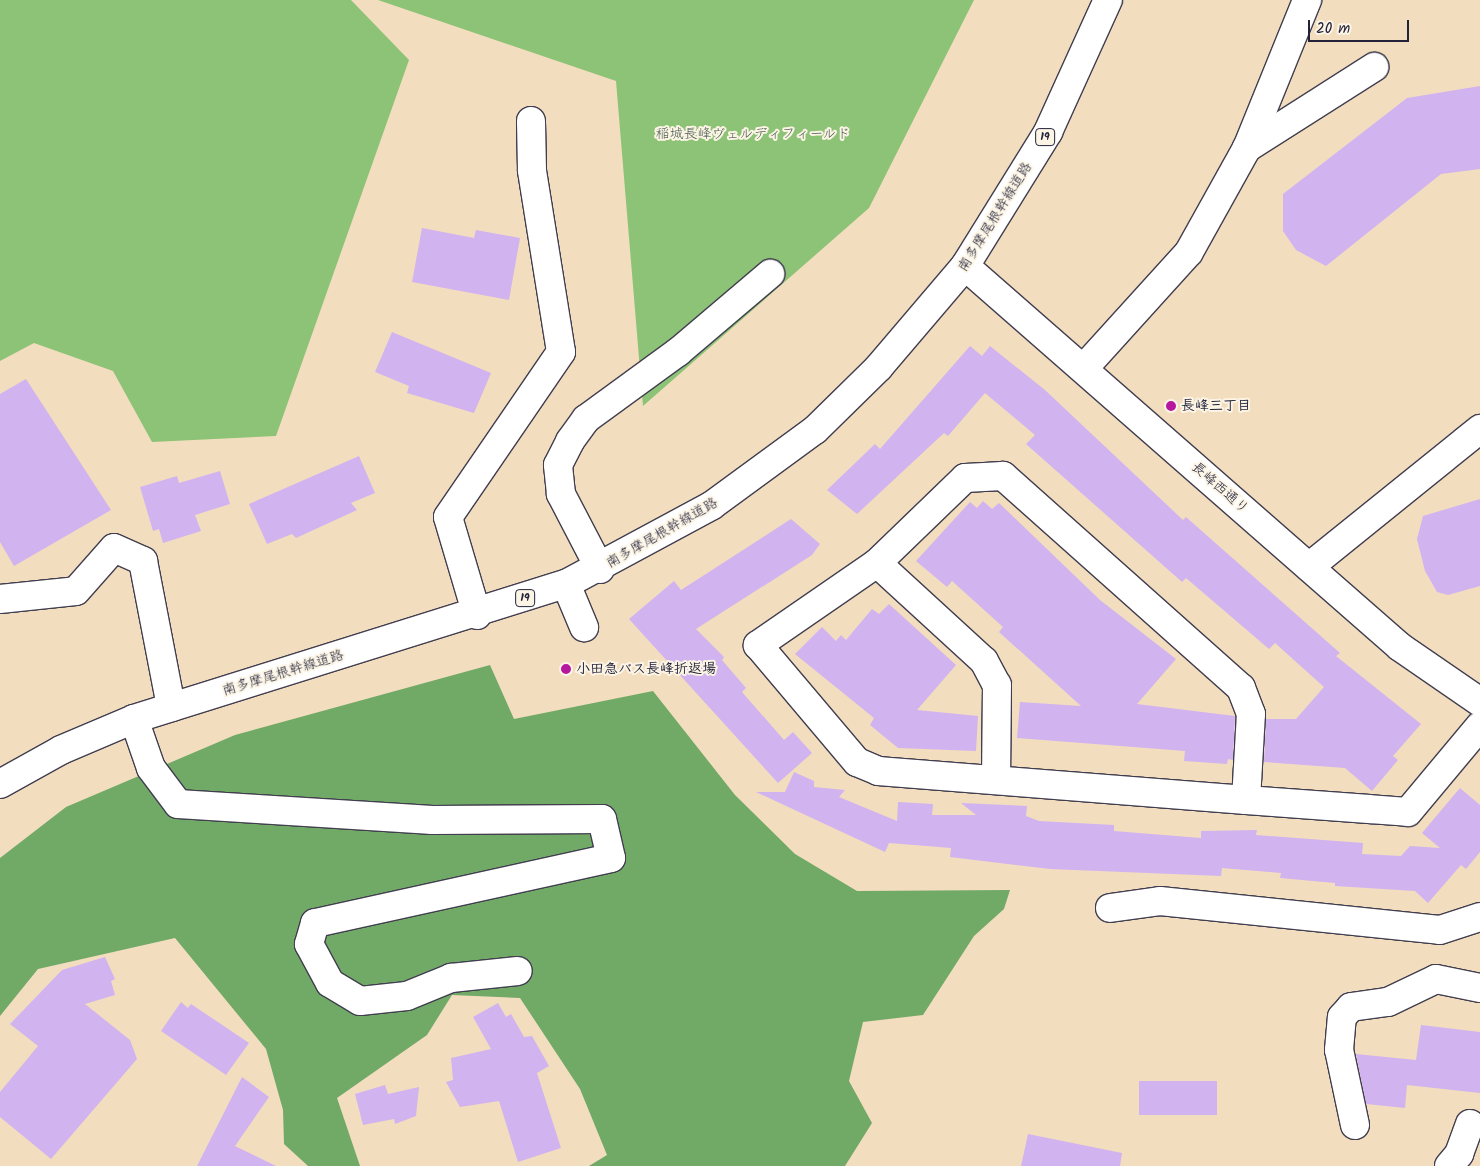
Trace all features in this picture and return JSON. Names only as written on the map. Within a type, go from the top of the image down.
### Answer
[{"type":"street","name":"南多摩尾根幹線道路","points":[[0,784],[61,750],[134,719],[477,615],[566,584],[600,569],[712,506],[815,430],[879,367],[965,266],[1048,132],[1108,0]]},
{"type":"street","points":[[1084,368],[1189,252],[1247,148],[1307,0]]},
{"type":"street","points":[[1247,148],[1374,67]]},
{"type":"street","points":[[477,615],[448,517],[561,352],[532,170],[531,121]]},
{"type":"street","name":"長峰西通り","points":[[965,266],[1084,368],[1400,647],[1480,702]]},
{"type":"street","points":[[600,569],[561,494],[558,466],[570,441],[586,419],[678,352],[770,274]]},
{"type":"street","points":[[1309,567],[1480,429]]},
{"type":"street","points":[[1246,800],[1251,714],[1241,688],[1004,476],[965,478],[877,563],[758,645],[858,762],[878,771],[1246,800],[1408,812],[1480,726]]},
{"type":"street","points":[[0,600],[76,591],[114,548],[143,561],[171,707]]},
{"type":"street","points":[[877,563],[984,661],[997,685],[996,780]]},
{"type":"street","points":[[566,584],[584,627]]},
{"type":"street","points":[[134,719],[151,768],[178,804],[432,820],[602,819],[611,858],[316,924],[309,944],[330,983],[360,1001],[407,996],[451,978],[518,971]]},
{"type":"street","points":[[1110,908],[1160,901],[1440,930],[1480,917]]},
{"type":"street","points":[[1355,1125],[1339,1050],[1342,1017],[1351,1007],[1388,1002],[1436,979],[1480,988]]},
{"type":"street","points":[[1449,1166],[1459,1154],[1470,1124]]},
{"type":"green space","points":[[0,0],[351,0],[409,60],[276,436],[152,442],[113,371],[34,343],[0,361]]},
{"type":"green space","name":"稲城長峰ヴェルディフィールド","points":[[378,0],[974,0],[869,208],[643,406],[616,81]]},
{"type":"green space","points":[[490,665],[514,719],[653,691],[735,795],[795,854],[857,891],[1010,890],[1004,909],[974,936],[923,1015],[863,1022],[849,1081],[872,1123],[845,1166],[589,1166],[607,1155],[580,1089],[520,998],[452,995],[427,1035],[337,1098],[360,1166],[308,1166],[284,1144],[283,1110],[266,1049],[175,938],[38,969],[0,1016],[0,858],[66,807],[235,735]]},
{"type":"building","points":[[1480,86],[1480,169],[1441,174],[1326,266],[1296,250],[1283,231],[1283,194],[1407,98]]},
{"type":"building","points":[[422,228],[474,238],[476,230],[520,238],[509,300],[412,282]]},
{"type":"building","points":[[392,332],[491,373],[474,413],[407,393],[409,386],[375,372]]},
{"type":"building","points":[[970,346],[982,356],[990,346],[1045,390],[1183,520],[1186,517],[1340,653],[1336,656],[1421,724],[1393,756],[1398,760],[1372,791],[1345,768],[1264,762],[1266,719],[1296,719],[1324,687],[1275,643],[1269,649],[1186,578],[1182,582],[1026,444],[1035,435],[985,393],[948,436],[944,433],[857,514],[827,490],[875,444],[880,449]]},
{"type":"building","points":[[26,379],[111,510],[14,566],[0,542],[0,394]]},
{"type":"building","points":[[359,456],[375,493],[351,503],[357,510],[296,538],[292,534],[267,544],[249,504]]},
{"type":"building","points":[[220,471],[230,504],[195,515],[201,531],[163,543],[159,529],[153,531],[140,487],[177,476],[179,483]]},
{"type":"building","points":[[1480,499],[1480,586],[1448,595],[1437,592],[1425,571],[1417,539],[1423,516]]},
{"type":"building","points":[[983,501],[992,509],[999,503],[1100,600],[1176,659],[1137,704],[1235,716],[1233,760],[1228,759],[1227,764],[1184,761],[1185,751],[1017,738],[1020,702],[1081,706],[999,632],[1003,627],[952,581],[947,587],[916,561],[970,502],[977,508]]},
{"type":"building","points":[[791,519],[820,544],[812,555],[696,629],[724,657],[722,660],[746,688],[742,692],[784,740],[793,732],[812,753],[778,783],[629,619],[674,581],[681,590]]},
{"type":"building","points":[[889,604],[956,665],[917,710],[978,716],[976,751],[898,748],[870,725],[874,718],[795,654],[822,627],[836,641],[841,635],[846,640],[872,609],[879,614]]},
{"type":"building","points":[[794,772],[814,781],[814,787],[845,790],[839,797],[897,821],[898,802],[933,804],[932,815],[976,815],[961,803],[1027,806],[1026,816],[1039,821],[1114,825],[1114,831],[1201,838],[1201,831],[1257,830],[1256,835],[1363,843],[1362,854],[1401,856],[1410,846],[1440,848],[1422,833],[1460,788],[1480,805],[1480,852],[1466,869],[1461,865],[1428,903],[1415,891],[1335,886],[1335,883],[1280,878],[1281,873],[1222,868],[1221,876],[1050,869],[950,857],[951,848],[889,843],[885,852],[756,792],[785,792]]},
{"type":"building","points":[[105,957],[115,979],[111,981],[115,995],[85,1004],[130,1040],[137,1059],[51,1159],[0,1117],[0,1092],[38,1046],[10,1024],[62,970]]},
{"type":"building","points":[[181,1002],[188,1008],[191,1004],[249,1043],[226,1075],[161,1031]]},
{"type":"building","points":[[498,1003],[506,1017],[511,1014],[524,1037],[532,1036],[549,1066],[537,1073],[561,1148],[518,1162],[499,1101],[460,1107],[446,1082],[453,1080],[451,1058],[491,1049],[473,1017]]},
{"type":"building","points":[[1421,1025],[1480,1032],[1480,1093],[1407,1085],[1405,1108],[1366,1104],[1356,1054],[1416,1060]]},
{"type":"building","points":[[242,1077],[269,1097],[235,1146],[276,1166],[197,1166]]},
{"type":"building","points":[[1139,1081],[1217,1081],[1217,1115],[1139,1115]]},
{"type":"building","points":[[385,1085],[388,1094],[419,1087],[416,1116],[395,1124],[394,1119],[363,1125],[355,1094]]},
{"type":"building","points":[[1028,1134],[1122,1153],[1120,1166],[1021,1166]]},
{"type":"place","name":"長峰三丁目","points":[[1171,406]]},
{"type":"place","name":"小田急バス長峰折返場","points":[[566,669]]}]
